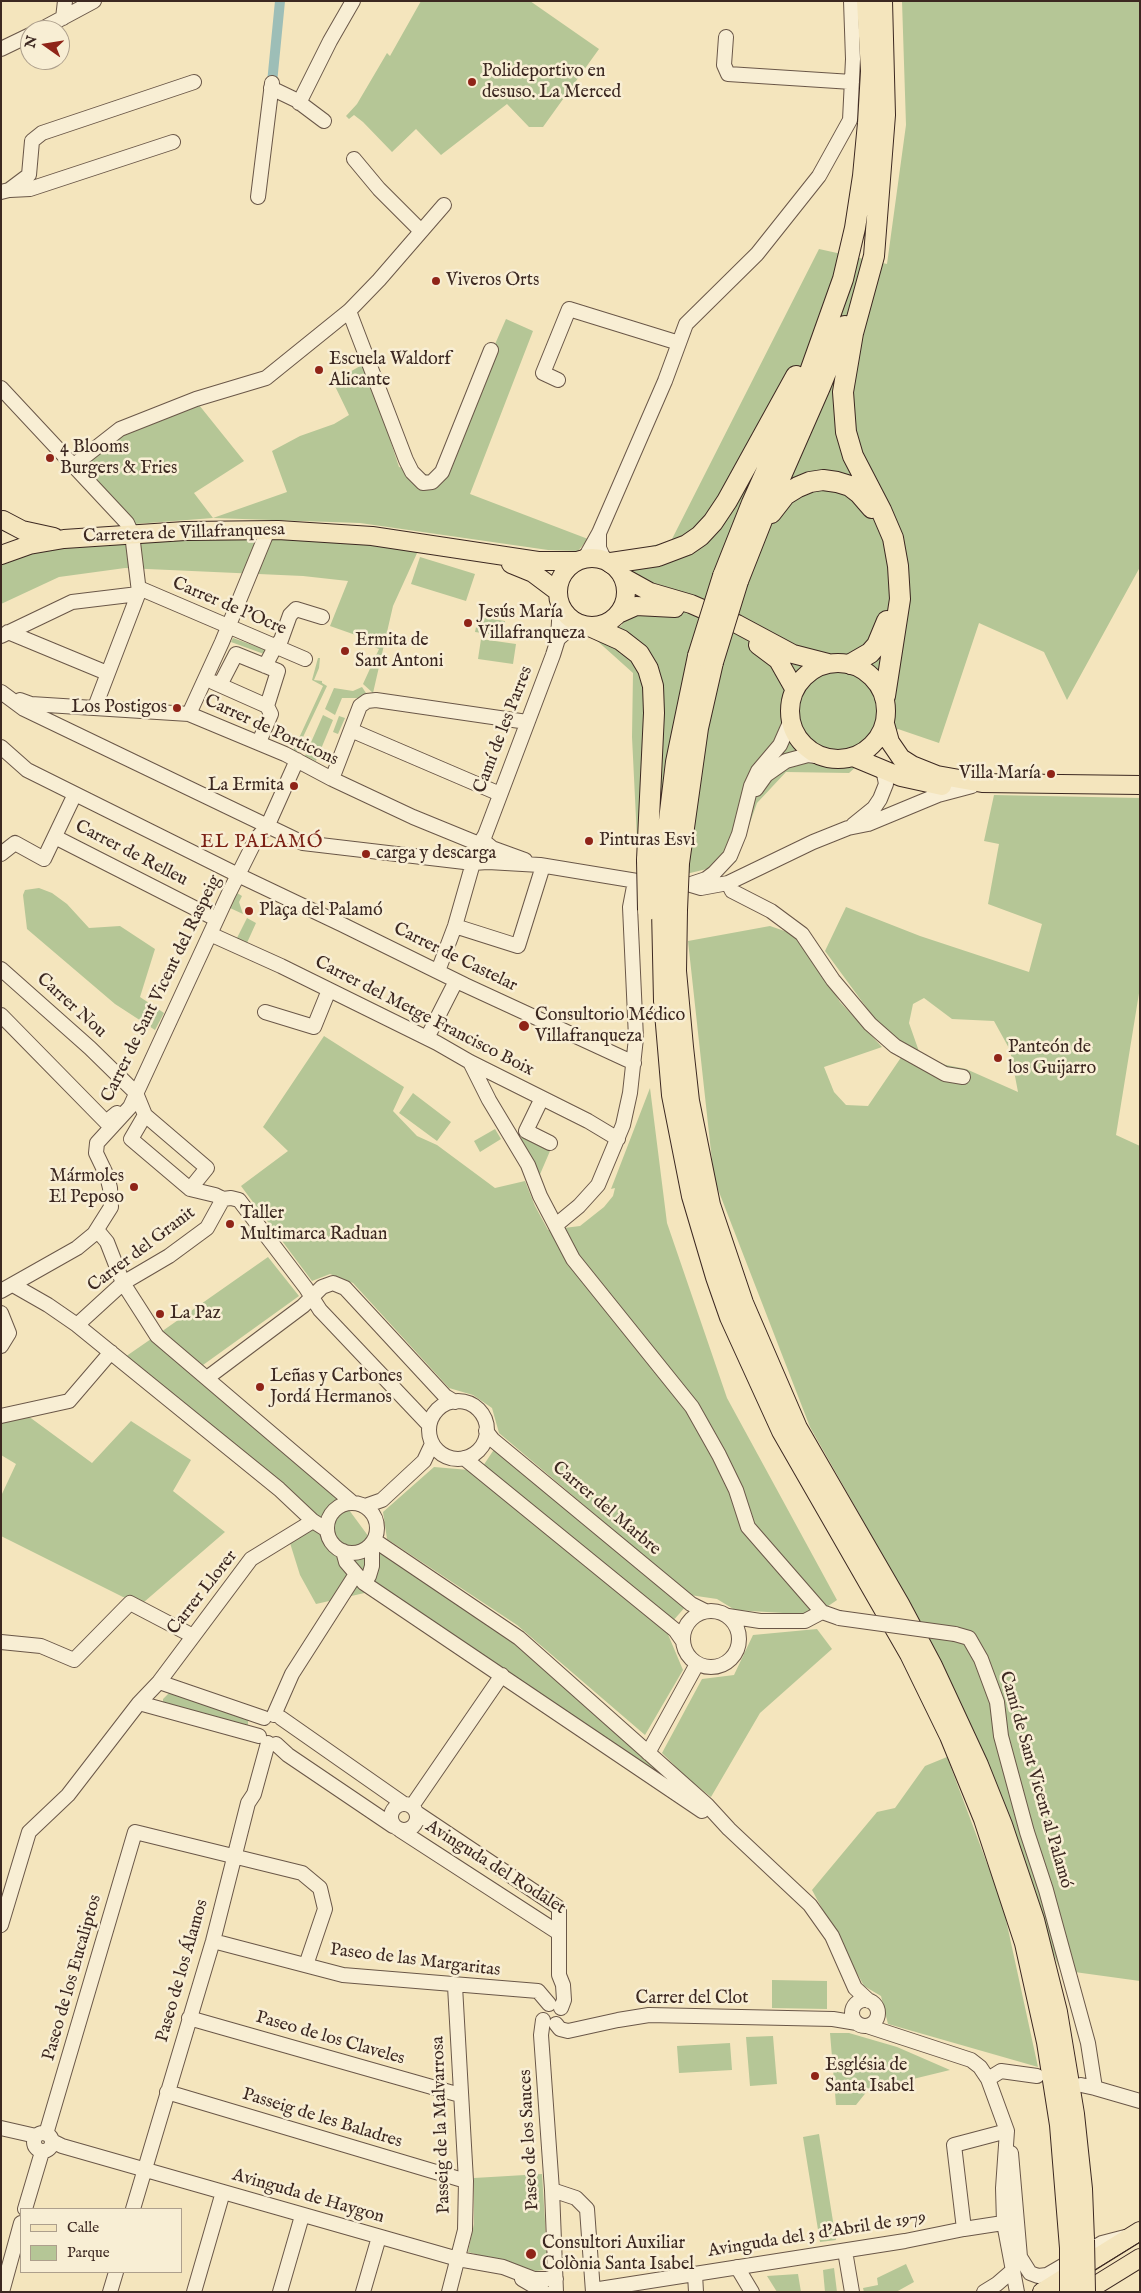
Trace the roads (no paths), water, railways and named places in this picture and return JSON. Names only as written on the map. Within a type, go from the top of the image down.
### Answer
[{"type":"highway","points":[[867,1],[871,71],[863,176],[855,228],[843,279],[808,380],[752,503],[731,578],[679,745],[663,862],[662,910],[676,971],[682,1047],[697,1145],[710,1204],[742,1304],[797,1428],[899,1604],[956,1714],[1002,1825],[1034,1920],[1057,2012],[1074,2114],[1082,2189],[1070,2292]]},
{"type":"highway","points":[[882,1],[885,115],[884,154],[875,226],[874,256],[853,333],[843,392],[846,432],[853,456],[893,538],[898,566],[900,598],[885,696]]},
{"type":"highway","points":[[755,538],[841,336],[860,280],[875,226]]},
{"type":"highway","points":[[613,567],[672,552],[700,536],[713,522],[727,501],[807,357],[825,333]]},
{"type":"highway","points":[[731,578],[755,538],[785,495],[810,482],[837,482],[850,486],[867,501],[881,525],[890,555],[893,588],[887,621],[877,645],[870,653],[851,664]]},
{"type":"highway","points":[[586,626],[621,640],[639,654],[648,670],[653,686],[663,862],[664,1001],[672,1095],[692,1196],[716,1277],[730,1318],[786,1439],[875,1591],[931,1695],[966,1773],[998,1857],[1024,1943],[1047,2042],[1085,2292]]},
{"type":"main road","points":[[1,554],[7,534],[2,518]]},
{"type":"main road","name":"Carretera de Villafranquesa","points":[[2,518],[30,533],[64,539]]},
{"type":"main road","name":"Carretera de Villafranquesa","points":[[1,554],[64,539],[132,534],[268,530],[372,536],[538,561],[581,560]]},
{"type":"main road","name":"Carretera de Villafranquesa","points":[[482,553],[533,573],[559,598]]},
{"type":"main road","points":[[794,690],[784,669],[770,653],[741,633],[696,613],[653,605],[636,606],[618,614],[606,624],[586,626],[568,617],[559,598],[563,574],[581,560],[613,567],[650,592],[691,604],[737,624],[793,654],[828,663],[851,664],[872,676],[885,696],[887,710],[882,733],[870,748],[843,760],[823,757],[805,746],[798,738],[791,720],[790,710],[794,690],[808,673],[828,663]]},
{"type":"main road","points":[[613,567],[626,593],[622,608],[618,614]]},
{"type":"main road","points":[[885,724],[894,750],[901,758],[912,765],[937,775],[977,785]]},
{"type":"main road","points":[[853,757],[914,781],[941,786],[1140,785]]},
{"type":"main road","points":[[1042,2292],[1135,2233]]},
{"type":"main road","points":[[1085,2292],[1140,2258]]},
{"type":"street","points":[[63,18],[65,1]]},
{"type":"street","points":[[59,20],[94,1]]},
{"type":"street","points":[[299,102],[353,1]]},
{"type":"street","points":[[581,560],[599,533],[665,381],[686,324],[757,254],[819,176],[850,120],[854,59],[851,1]]},
{"type":"street","points":[[726,37],[724,65],[728,74],[852,82]]},
{"type":"street","points":[[1,49],[20,40]]},
{"type":"street","points":[[5,191],[29,176],[32,141],[42,133],[194,82]]},
{"type":"street","points":[[258,197],[272,86],[299,102],[324,121]]},
{"type":"street","points":[[5,191],[30,188],[173,142]]},
{"type":"street","points":[[354,159],[420,230]]},
{"type":"street","points":[[74,465],[120,429],[196,399],[266,378],[349,311],[379,280],[420,230],[444,205]]},
{"type":"street","points":[[558,380],[543,373],[569,309],[679,344]]},
{"type":"street","points":[[349,311],[406,460],[412,472],[423,483],[432,482],[442,472],[491,350]]},
{"type":"street","points":[[1,388],[128,523],[132,534],[139,591],[95,707]]},
{"type":"street","points":[[189,714],[229,626],[268,530]]},
{"type":"street","points":[[599,533],[600,548],[613,567]]},
{"type":"street","name":"Carrer de l'Ocre","points":[[5,634],[72,602],[139,591],[229,626],[305,659]]},
{"type":"street","name":"Camí de les Parres","points":[[438,971],[483,851],[500,794],[558,639],[559,598]]},
{"type":"street","points":[[266,666],[275,647],[281,640],[290,615],[296,609],[322,617]]},
{"type":"street","points":[[558,639],[571,627],[586,626]]},
{"type":"street","points":[[5,634],[107,674]]},
{"type":"street","points":[[220,685],[236,654],[278,670],[267,706]]},
{"type":"street","points":[[206,679],[267,706],[271,714],[259,742]]},
{"type":"street","points":[[4,694],[24,708],[267,828],[312,845],[483,851],[542,866],[639,881],[630,907],[635,1006],[634,1063],[630,1093],[618,1139],[598,1184],[579,1206],[556,1225]]},
{"type":"street","name":"Carrer de Porticons","points":[[4,694],[31,704],[189,714],[259,742],[483,851]]},
{"type":"street","points":[[332,779],[363,703],[376,700],[527,722]]},
{"type":"street","points":[[47,719],[51,704]]},
{"type":"street","points":[[791,720],[780,745],[758,771],[751,786],[740,834],[730,856],[710,876],[691,885],[701,888],[728,883],[793,851],[848,828],[868,824],[938,795],[977,785]]},
{"type":"street","points":[[353,731],[500,794]]},
{"type":"street","name":"Carrer de Castelar","points":[[1,747],[27,770],[75,794],[456,980],[634,1063]]},
{"type":"street","points":[[748,803],[758,786],[776,768],[796,758],[808,755],[823,757]]},
{"type":"street","name":"Carrer de Sant Vicent del Raspeig","points":[[97,1230],[110,1207],[107,1176],[96,1154],[99,1139],[120,1119],[130,1106],[216,919],[258,835],[267,828],[297,760]]},
{"type":"street","points":[[848,828],[874,808],[880,799],[886,784],[883,769]]},
{"type":"street","points":[[1,854],[15,843],[44,859],[75,794]]},
{"type":"street","name":"Carrer de Relleu","points":[[55,837],[216,919]]},
{"type":"street","points":[[730,856],[735,867],[748,874]]},
{"type":"street","points":[[455,926],[518,946],[542,866]]},
{"type":"street","points":[[728,883],[732,891],[771,911],[802,934],[833,980],[870,1024],[895,1046],[945,1074],[963,1077]]},
{"type":"street","name":"Carrer del Metge Francisco Boix","points":[[210,934],[428,1038],[618,1139]]},
{"type":"street","name":"Carrer Nou","points":[[1,969],[90,1048],[136,1093]]},
{"type":"street","points":[[428,1038],[456,980]]},
{"type":"street","points":[[265,1012],[314,1027],[329,990]]},
{"type":"street","points":[[1,1015],[106,1122],[129,1103],[136,1093]]},
{"type":"street","name":"Camí de Sant Vicent al Palamó","points":[[470,1062],[489,1100],[528,1166],[540,1196],[573,1260],[692,1407],[736,1490],[748,1527],[822,1612],[839,1618],[955,1634],[969,1638],[981,1659],[997,1702],[1001,1736],[1027,1832],[1046,1890],[1069,1972],[1088,2044],[1088,2086],[1140,2101]]},
{"type":"street","points":[[136,1093],[145,1115],[206,1168],[190,1189]]},
{"type":"street","points":[[542,1098],[526,1131],[550,1143]]},
{"type":"street","points":[[145,1115],[131,1139],[190,1189],[215,1195],[223,1199],[231,1198],[238,1200],[306,1288],[311,1298],[429,1426],[432,1444],[424,1461],[382,1500],[376,1519],[378,1528],[373,1543],[372,1566],[369,1576],[360,1579],[292,1674],[273,1717],[257,1728],[268,1741],[283,1738],[286,1730],[273,1717]]},
{"type":"street","name":"Carrer del Granit","points":[[76,1325],[123,1283],[169,1256],[207,1228],[223,1199]]},
{"type":"street","points":[[7,1288],[77,1248],[97,1230],[107,1242],[123,1283],[157,1336],[376,1519]]},
{"type":"street","points":[[207,1378],[311,1298],[322,1287],[333,1283],[345,1288],[445,1396],[455,1402]]},
{"type":"street","points":[[7,1288],[48,1305],[76,1325],[279,1489],[313,1521],[327,1530]]},
{"type":"street","points":[[1,1313],[9,1332],[1,1346]]},
{"type":"street","points":[[1,1416],[68,1401],[111,1352]]},
{"type":"street","points":[[424,1461],[444,1456],[457,1459],[464,1458],[478,1451],[485,1438],[486,1431],[485,1423],[477,1409],[470,1404],[455,1402],[447,1404],[436,1412],[429,1426]]},
{"type":"street","name":"Carrer del Marbre","points":[[486,1431],[493,1440],[691,1604],[705,1611]]},
{"type":"street","points":[[432,1444],[444,1456]]},
{"type":"street","points":[[464,1458],[674,1630],[682,1640]]},
{"type":"street","points":[[373,1543],[364,1551],[354,1553],[343,1551],[336,1547],[329,1539],[327,1530],[328,1520],[336,1508],[382,1500]]},
{"type":"street","name":"Carrer Llorer","points":[[1,1925],[29,1832],[68,1796],[140,1703],[159,1682],[251,1559],[313,1521]]},
{"type":"street","points":[[373,1543],[519,1638],[706,1805],[810,1905],[832,1936],[855,1988],[876,2006],[878,2015],[892,2035]]},
{"type":"street","points":[[343,1551],[346,1562],[360,1579],[729,1829]]},
{"type":"street","points":[[1,1642],[41,1646],[74,1660],[130,1604],[193,1636]]},
{"type":"street","points":[[728,1616],[736,1626],[739,1638],[737,1650],[730,1660],[720,1666],[708,1668],[697,1664],[689,1658],[684,1650],[682,1640],[686,1624],[691,1618],[705,1611],[721,1612],[728,1616],[760,1621],[805,1621],[822,1612]]},
{"type":"street","points":[[739,1638],[747,1628],[760,1621]]},
{"type":"street","points":[[648,1753],[697,1664]]},
{"type":"street","points":[[411,1808],[393,1810],[390,1818],[397,1828],[408,1830],[415,1825],[411,1808],[502,1675]]},
{"type":"street","name":"Avinguda del Rodalet","points":[[159,1682],[273,1717],[559,1908],[559,1933]]},
{"type":"street","name":"Avinguda del Rodalet","points":[[140,1703],[268,1741],[397,1828],[559,1933]]},
{"type":"street","name":"Paseo de los Álamos","points":[[133,2208],[213,1941],[248,1803],[254,1794],[268,1741]]},
{"type":"street","name":"Paseo de los Eucaliptos","points":[[25,2208],[136,1832],[234,1856]]},
{"type":"street","points":[[234,1856],[302,1873],[320,1888],[325,1908],[306,1965]]},
{"type":"street","name":"Paseo de los Sauces","points":[[556,2285],[545,2043],[541,2034],[556,2017],[564,2000],[563,1985],[559,1981],[559,1933]]},
{"type":"street","name":"Paseo de las Margaritas","points":[[213,1941],[343,1975],[455,1986],[532,1991],[559,1981]]},
{"type":"street","name":"Passeig de la Malvarrosa","points":[[449,2292],[465,2230],[466,2181],[455,1986]]},
{"type":"street","points":[[855,1988],[852,2014],[862,2024],[876,2020],[878,2015]]},
{"type":"street","points":[[532,1991],[538,2000],[556,2017]]},
{"type":"street","points":[[833,2019],[861,2001],[869,2001]]},
{"type":"street","name":"Carrer del Clot","points":[[545,2043],[556,2017],[649,2015],[833,2019],[862,2024],[971,2060],[980,2067],[988,2079]]},
{"type":"street","name":"Paseo de los Claveles","points":[[189,2018],[460,2096]]},
{"type":"street","points":[[1017,2292],[1012,2271],[1010,2222],[1012,2157],[988,2079],[1001,2071],[1037,2076]]},
{"type":"street","name":"Passeig de les Baladres","points":[[167,2092],[466,2181]]},
{"type":"street","name":"Avinguda de Haygon","points":[[1,2128],[43,2143]]},
{"type":"street","name":"Avinguda de Haygon","points":[[1,2134],[62,2146],[143,2172],[301,2218],[519,2278],[544,2292]]},
{"type":"street","points":[[964,2229],[954,2145],[1007,2136]]},
{"type":"street","points":[[552,2190],[576,2198],[587,2209],[593,2291]]},
{"type":"street","points":[[194,2292],[222,2194]]},
{"type":"street","points":[[280,2292],[301,2218]]},
{"type":"street","points":[[1010,2222],[1021,2261],[1030,2273],[1038,2276],[1055,2272],[1102,2243],[1135,2233]]},
{"type":"street","name":"Avinguda del 3 d'Abril de 1979","points":[[593,2291],[844,2251],[1010,2222]]},
{"type":"street","points":[[2,2292],[20,2227]]},
{"type":"street","points":[[363,2292],[378,2239]]},
{"type":"street","points":[[844,2251],[852,2292]]},
{"type":"street","name":"Avinguda de Haygon","points":[[457,2261],[502,2267],[556,2285]]},
{"type":"street","points":[[737,2267],[752,2292]]},
{"type":"street","points":[[984,2292],[1012,2271]]},
{"type":"street","points":[[110,2292],[116,2273]]},
{"type":"street","points":[[695,2274],[696,2292]]},
{"type":"waterway","points":[[272,83],[280,1]]},
{"type":"tram line","points":[[1059,2292],[1140,2242]]},
{"type":"place","name":"Polideportivo en desuso. La Merced","points":[[472,82]]},
{"type":"place","name":"Viveros Orts","points":[[436,281]]},
{"type":"place","name":"Escuela Waldorf Alicante","points":[[319,370]]},
{"type":"place","name":"4 Blooms Burgers & Fries","points":[[50,458]]},
{"type":"place","name":"Jesús María Villafranqueza","points":[[468,623]]},
{"type":"place","name":"Ermita de Sant Antoni","points":[[345,651]]},
{"type":"place","name":"Los Postigos","points":[[177,708]]},
{"type":"place","name":"Villa María","points":[[1051,774]]},
{"type":"place","name":"La Ermita","points":[[294,786]]},
{"type":"place","name":"Pinturas Esvi","points":[[589,841]]},
{"type":"place","name":"carga y descarga","points":[[366,854]]},
{"type":"place","name":"Plaça del Palamó","points":[[249,911]]},
{"type":"place","name":"Consultorio Médico Villafranqueza","points":[[524,1026]]},
{"type":"place","name":"Panteón de los Guijarro","points":[[998,1058]]},
{"type":"place","name":"Mármoles El Peposo","points":[[134,1187]]},
{"type":"place","name":"Taller Multimarca Raduan","points":[[230,1224]]},
{"type":"place","name":"La Paz","points":[[160,1314]]},
{"type":"place","name":"Leñas y Carbones Jordá Hermanos","points":[[260,1387]]},
{"type":"place","name":"Església de Santa Isabel","points":[[815,2076]]},
{"type":"place","name":"Consultori Auxiliar Colònia Santa Isabel","points":[[531,2254]]},
{"type":"district","name":"EL PALAMÓ","points":[[262,843]]}]
